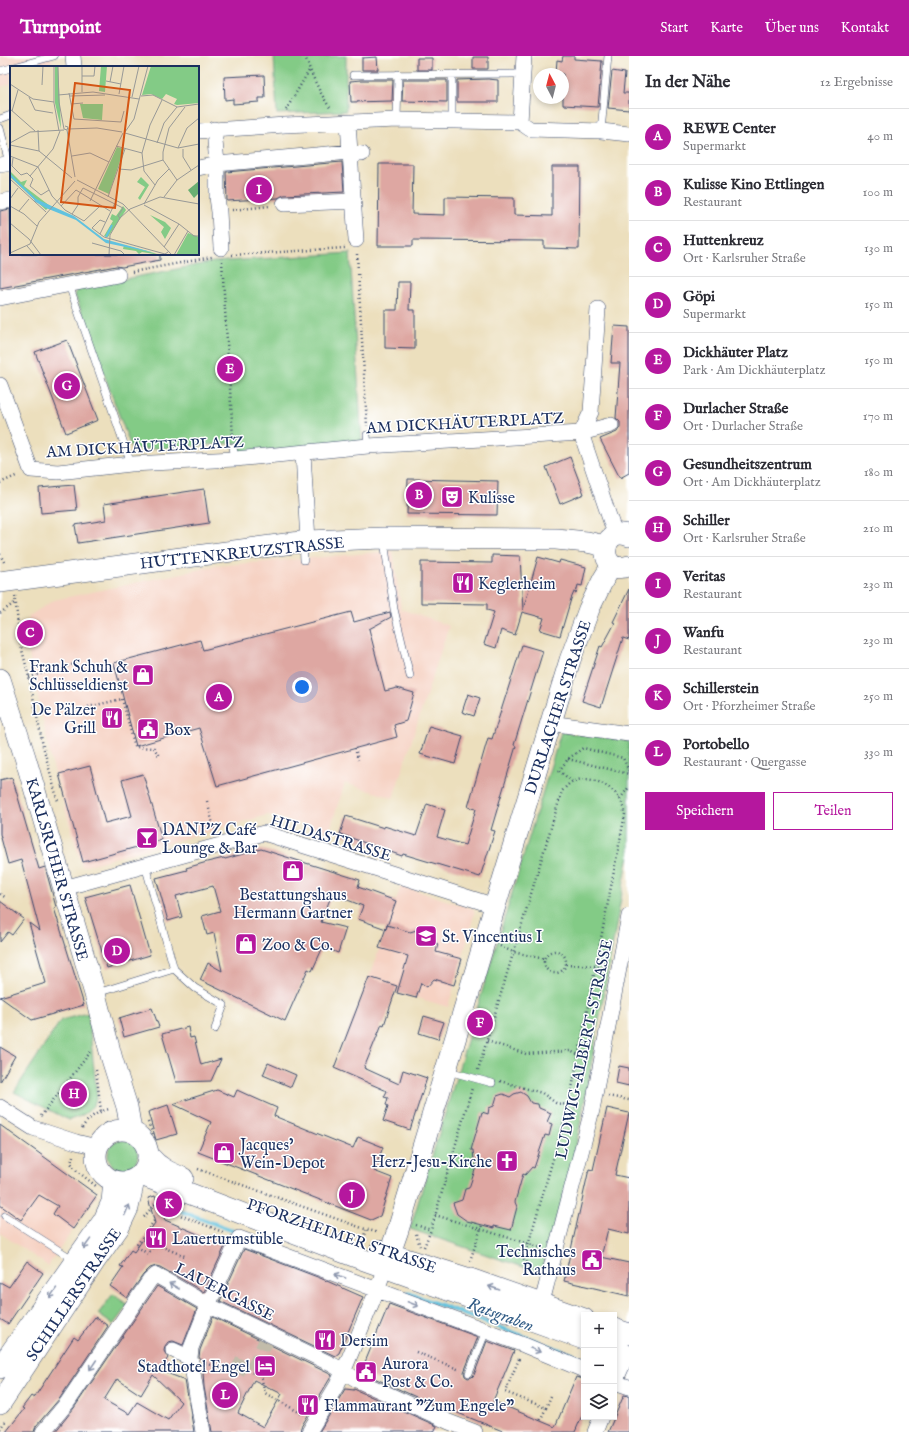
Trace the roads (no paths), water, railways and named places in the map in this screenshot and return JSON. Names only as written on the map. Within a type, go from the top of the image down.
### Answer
[{"type":"main road","name":"DURLACHER STRASSE","points":[[387,1260],[398,1230],[570,660],[589,609],[615,559],[611,537],[621,534],[629,536]]},
{"type":"main road","name":"HUTTENKREUZSTRASSE","points":[[0,582],[383,538],[556,539],[587,542],[615,559]]},
{"type":"main road","name":"KARLSRUHER STRASSE","points":[[0,680],[25,757],[64,888],[95,994],[131,1127]]},
{"type":"main road","points":[[131,1127],[147,1146],[153,1150],[147,1167],[138,1177],[124,1183],[114,1181],[108,1178],[99,1169],[96,1156],[97,1147],[104,1137],[131,1127]]},
{"type":"main road","name":"PFORZHEIMER STRASSE","points":[[153,1150],[158,1166],[169,1173],[387,1260],[495,1308],[549,1329],[581,1338]]},
{"type":"main road","name":"PFORZHEIMER STRASSE","points":[[138,1177],[387,1260],[470,1279],[581,1318]]},
{"type":"main road","name":"SCHILLERSTRASSE","points":[[0,1404],[119,1227],[128,1208],[138,1177]]},
{"type":"main road","name":"SCHILLERSTRASSE","points":[[0,1368],[104,1220],[112,1202],[114,1181]]},
{"type":"main road","points":[[617,1330],[629,1334]]},
{"type":"street","points":[[73,56],[74,66]]},
{"type":"street","points":[[520,122],[524,56]]},
{"type":"street","points":[[199,131],[397,120],[520,122],[530,129],[601,131],[629,134]]},
{"type":"street","points":[[348,123],[356,153],[354,201],[356,244]]},
{"type":"street","points":[[214,129],[217,164],[216,197],[219,212],[222,254]]},
{"type":"street","points":[[199,168],[217,164],[356,153]]},
{"type":"street","points":[[0,202],[10,200]]},
{"type":"street","points":[[284,204],[354,201]]},
{"type":"street","points":[[0,298],[118,275]]},
{"type":"street","name":"AM DICKHÄUTERPLATZ","points":[[598,309],[591,412],[581,433],[612,525]]},
{"type":"street","name":"AM DICKHÄUTERPLATZ","points":[[0,385],[31,470],[58,472],[234,453],[303,453],[368,440],[581,433],[611,425]]},
{"type":"street","points":[[303,453],[305,548]]},
{"type":"street","points":[[550,723],[629,734]]},
{"type":"street","name":"HILDASTRASSE","points":[[64,888],[264,833],[495,906]]},
{"type":"street","name":"LUDWIG-ALBERT-STRASSE","points":[[540,1304],[592,1110],[594,1094],[623,976],[629,916]]},
{"type":"street","points":[[0,1107],[32,1128],[97,1147]]},
{"type":"street","points":[[203,1432],[190,1358],[191,1348],[208,1305],[239,1238],[524,1345],[581,1369]]},
{"type":"street","points":[[312,1427],[337,1385],[344,1370],[377,1290],[387,1260]]},
{"type":"street","name":"LAUERGASSE","points":[[43,1432],[68,1403],[150,1280],[156,1276],[208,1305],[344,1370],[359,1381],[446,1427],[475,1432]]},
{"type":"street","name":"PFORZHEIMER STRASSE","points":[[495,1308],[514,1306],[529,1311],[534,1311],[540,1304]]},
{"type":"street","points":[[173,1350],[190,1358]]},
{"type":"street","points":[[617,1373],[623,1354]]},
{"type":"street","points":[[617,1384],[629,1387]]},
{"type":"street","points":[[595,1432],[600,1420]]},
{"type":"lane","points":[[18,66],[54,56]]},
{"type":"lane","points":[[601,131],[608,56]]},
{"type":"lane","points":[[0,71],[10,68]]},
{"type":"lane","points":[[397,120],[398,74]]},
{"type":"lane","points":[[452,74],[452,121]]},
{"type":"lane","points":[[353,75],[523,74]]},
{"type":"lane","points":[[0,119],[10,115]]},
{"type":"lane","points":[[0,128],[7,164]]},
{"type":"lane","points":[[69,285],[131,464]]},
{"type":"lane","points":[[383,538],[394,609],[410,676]]},
{"type":"lane","points":[[145,865],[174,969],[195,988],[224,1005],[215,1029]]},
{"type":"lane","points":[[95,994],[174,969]]},
{"type":"lane","points":[[446,1071],[492,1084]]},
{"type":"lane","points":[[5,1216],[75,1261]]},
{"type":"lane","points":[[469,1373],[486,1331]]},
{"type":"waterway","points":[[181,1211],[242,1234]]},
{"type":"waterway","name":"Ratsgraben","points":[[408,1293],[581,1358]]},
{"type":"tunnel","points":[[233,1363],[252,1372],[269,1334]]},
{"type":"place","name":"Veritas","points":[[259,190]]},
{"type":"place","name":"Dickhäuter Platz","points":[[230,369]]},
{"type":"place","name":"Gesundheitszentrum","points":[[67,386]]},
{"type":"place","name":"Kulisse Kino Ettlingen","points":[[419,495]]},
{"type":"place","name":"Kulisse","points":[[452,497]]},
{"type":"place","name":"Keglerheim","points":[[463,583]]},
{"type":"place","name":"Huttenkreuz","points":[[30,633]]},
{"type":"place","name":"Frank Schuh & Schlüsseldienst","points":[[143,675]]},
{"type":"place","name":"REWE Center","points":[[219,697]]},
{"type":"place","name":"De Pälzer Grill","points":[[112,718]]},
{"type":"place","name":"Box","points":[[148,729]]},
{"type":"place","name":"DANI'Z Café Lounge & Bar","points":[[147,838]]},
{"type":"place","name":"Bestattungshaus Hermann Gartner","points":[[293,871]]},
{"type":"place","name":"St. Vincentius I","points":[[426,936]]},
{"type":"place","name":"Zoo & Co.","points":[[246,944]]},
{"type":"place","name":"Göpi","points":[[117,951]]},
{"type":"place","name":"Durlacher Straße","points":[[480,1023]]},
{"type":"place","name":"Schiller","points":[[74,1094]]},
{"type":"place","name":"Jacques’ Wein-Depot","points":[[224,1153]]},
{"type":"place","name":"Herz-Jesu-Kirche","points":[[507,1161]]},
{"type":"place","name":"Wanfu","points":[[352,1195]]},
{"type":"place","name":"Schillerstein","points":[[169,1204]]},
{"type":"place","name":"Lauerturmstüble","points":[[156,1238]]},
{"type":"place","name":"Technisches Rathaus","points":[[592,1260]]},
{"type":"place","name":"Dersim","points":[[325,1340]]},
{"type":"place","name":"Stadthotel Engel","points":[[265,1366]]},
{"type":"place","name":"Aurora Post & Co.","points":[[366,1372]]},
{"type":"place","name":"Portobello","points":[[225,1395]]},
{"type":"place","name":"Flammaurant \"Zum Engele\"","points":[[308,1405]]}]
